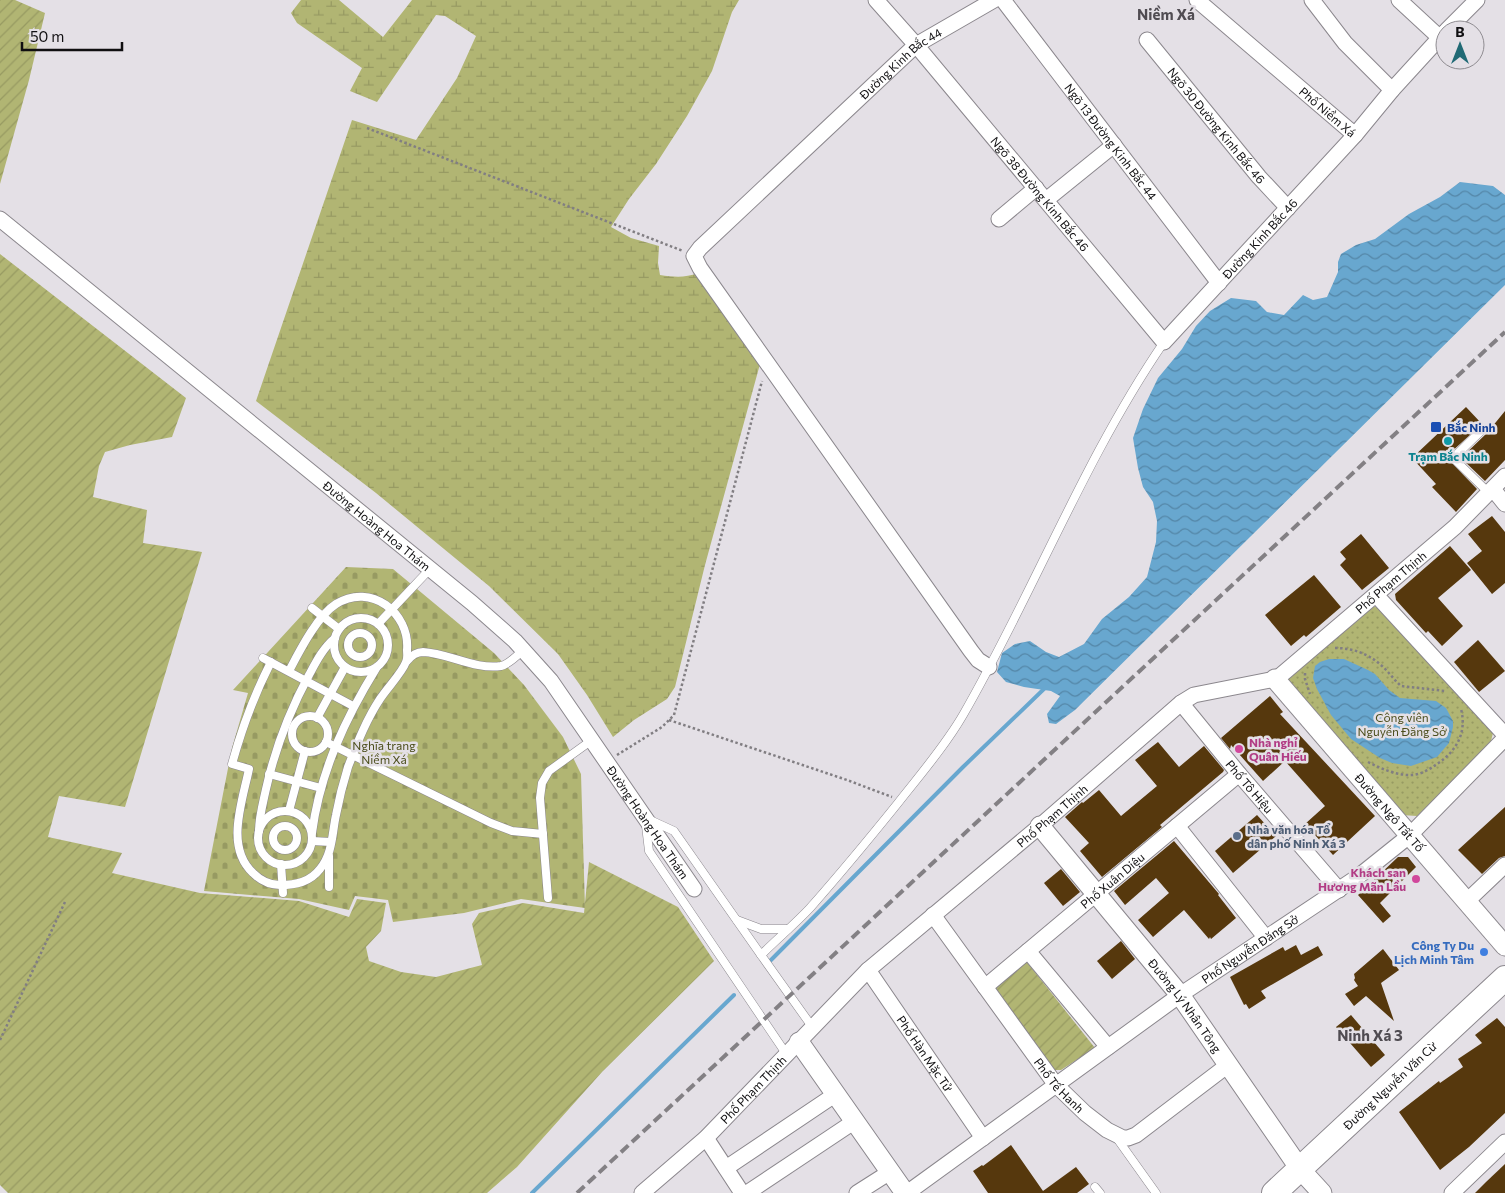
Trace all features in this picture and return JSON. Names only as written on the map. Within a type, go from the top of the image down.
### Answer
[{"type":"main road","name":"Đường Nguyễn Văn Cừ","points":[[1274,1193],[1505,978]]},
{"type":"street","name":"Ngõ 38 Đường Kinh Bắc 46","points":[[876,0],[916,45],[1164,342]]},
{"type":"street","name":"Đường Kinh Bắc 44","points":[[694,256],[700,248],[916,45],[994,0]]},
{"type":"street","name":"Ngõ 13 Đường Kinh Bắc 44","points":[[1003,0],[1219,283]]},
{"type":"street","name":"Phố Niềm Xá","points":[[1198,0],[1355,135],[1392,90],[1435,43]]},
{"type":"street","points":[[1312,0],[1345,43],[1392,90]]},
{"type":"street","points":[[1399,0],[1435,26]]},
{"type":"street","name":"Phố Niềm Xá","points":[[1457,20],[1477,0]]},
{"type":"street","name":"Ngõ 30 Đường Kinh Bắc 46","points":[[1147,40],[1258,177],[1288,208]]},
{"type":"street","name":"Đường Kinh Bắc 46","points":[[1164,342],[1355,135]]},
{"type":"street","points":[[1046,200],[1114,145]]},
{"type":"street","points":[[999,219],[1036,188]]},
{"type":"street","name":"Đường Hoàng Hoa Thám","points":[[0,219],[430,569],[523,650],[550,681],[694,889]]},
{"type":"street","points":[[694,256],[700,268],[978,660],[989,667]]},
{"type":"street","name":"Phố Phạm Thịnh","points":[[642,1193],[706,1138],[868,970],[1040,826],[1181,703],[1194,695],[1275,679],[1280,676],[1455,527],[1505,476]]},
{"type":"street","points":[[1491,491],[1505,504]]},
{"type":"street","points":[[1376,595],[1505,737]]},
{"type":"street","name":"Đường Ngô Tất Tố","points":[[1275,679],[1505,946]]},
{"type":"street","name":"Phố Tô Hiệu","points":[[1181,703],[1239,774],[1339,890]]},
{"type":"street","name":"Phố Nguyễn Đăng Sở","points":[[906,1193],[1180,995],[1339,890],[1409,836],[1505,737]]},
{"type":"street","name":"Phố Xuân Diệu","points":[[985,987],[1239,774]]},
{"type":"street","name":"Đường Lý Nhân Tông","points":[[1040,826],[1180,995],[1300,1169],[1322,1193]]},
{"type":"street","points":[[1177,826],[1266,938]]},
{"type":"street","points":[[1466,902],[1505,865]]},
{"type":"street","name":"Phố Tế Hanh","points":[[933,915],[1056,1085],[1085,1113],[1114,1134]]},
{"type":"street","points":[[1028,951],[1108,1047]]},
{"type":"street","name":"Phố Hàn Mặc Tử","points":[[868,970],[983,1138]]},
{"type":"street","points":[[793,1049],[836,1094],[906,1193]]},
{"type":"street","points":[[1114,1134],[1128,1138],[1136,1135],[1228,1066]]},
{"type":"street","points":[[726,1168],[836,1094]]},
{"type":"street","points":[[747,1193],[855,1121]]},
{"type":"street","points":[[706,1138],[742,1193]]},
{"type":"street","points":[[1452,1193],[1505,1142]]},
{"type":"street","points":[[857,1193],[890,1172]]},
{"type":"lane","points":[[760,955],[809,909],[923,772],[961,717],[989,667],[1094,457],[1139,378],[1164,342]]},
{"type":"lane","points":[[1483,429],[1453,458],[1491,491]]},
{"type":"lane","points":[[378,624],[430,569]]},
{"type":"lane","points":[[289,671],[308,637],[323,616],[337,603],[358,597],[380,601],[391,609],[402,623],[407,633],[407,661]]},
{"type":"lane","points":[[312,608],[339,629]]},
{"type":"lane","points":[[358,618],[359,633]]},
{"type":"lane","points":[[335,638],[325,647],[306,681],[278,741],[269,774],[258,839],[264,854],[270,860],[281,864],[294,863],[302,859],[310,848],[321,788],[335,746],[353,706],[386,655],[388,641],[384,630],[378,624],[368,619],[358,618],[349,620],[339,629],[335,638],[334,648],[340,661],[353,671],[365,671],[377,667]]},
{"type":"lane","points":[[359,633],[367,635],[372,643],[370,652],[363,656],[352,653],[349,647],[350,639],[359,633]]},
{"type":"lane","points":[[372,643],[388,641]]},
{"type":"lane","points":[[334,648],[349,647]]},
{"type":"lane","points":[[329,887],[331,842],[340,795],[353,755],[361,734],[376,706],[411,656],[424,652],[485,666],[502,666],[523,650]]},
{"type":"lane","points":[[363,656],[365,671]]},
{"type":"lane","points":[[263,658],[353,706]]},
{"type":"lane","points":[[272,662],[248,714],[232,764],[249,770],[238,830],[238,843],[242,861],[258,878],[283,889],[314,876],[327,859],[330,851]]},
{"type":"lane","points":[[318,718],[346,667]]},
{"type":"lane","points":[[304,717],[318,718],[327,727],[328,737],[326,742],[318,750],[305,751],[295,743],[293,728],[304,717]]},
{"type":"lane","points":[[548,898],[540,798],[542,782],[549,772],[592,740]]},
{"type":"lane","points":[[326,742],[491,823],[512,831],[543,834]]},
{"type":"lane","points":[[289,811],[305,751]]},
{"type":"lane","points":[[269,774],[321,788]]},
{"type":"lane","points":[[259,831],[262,823],[268,817],[280,811],[289,811],[299,814],[306,821],[312,837]]},
{"type":"lane","points":[[268,817],[278,828]]},
{"type":"lane","points":[[646,818],[674,831],[813,1028]]},
{"type":"lane","points":[[646,818],[649,851],[793,1049]]},
{"type":"lane","points":[[294,830],[306,821]]},
{"type":"lane","points":[[285,826],[294,830],[297,838],[292,847],[284,850],[275,844],[273,835],[278,828],[285,826]]},
{"type":"lane","points":[[312,837],[331,842]]},
{"type":"lane","points":[[264,854],[275,844]]},
{"type":"lane","points":[[292,847],[302,859]]},
{"type":"lane","points":[[281,864],[283,889]]},
{"type":"lane","points":[[736,919],[761,929],[788,929]]},
{"type":"lane","points":[[1114,1134],[1156,1193]]},
{"type":"path","points":[[367,128],[694,256]]},
{"type":"path","points":[[607,761],[662,727],[674,715],[767,363]]},
{"type":"path","points":[[1329,649],[1345,648],[1364,654],[1382,666],[1401,686],[1446,692]]},
{"type":"path","points":[[1307,667],[1305,679],[1313,699]]},
{"type":"path","points":[[1367,762],[1382,769],[1410,775],[1419,774],[1432,768],[1454,751],[1461,736],[1463,722],[1460,702]]},
{"type":"path","points":[[669,720],[847,780],[900,800]]},
{"type":"path","points":[[0,1040],[65,902]]},
{"type":"green space","points":[[0,0],[15,0],[45,13],[29,80],[0,184]]},
{"type":"green space","points":[[301,0],[339,0],[383,37],[412,0],[739,0],[732,12],[712,71],[687,116],[656,164],[629,199],[611,227],[631,238],[659,246],[658,263],[660,275],[679,277],[698,273],[760,364],[705,565],[675,687],[667,699],[634,720],[613,737],[587,695],[558,654],[489,586],[376,493],[256,401],[352,120],[416,140],[457,78],[476,36],[445,16],[436,15],[377,102],[350,91],[362,68],[297,23],[291,13]]},
{"type":"green space","points":[[0,254],[186,398],[172,437],[105,452],[99,466],[93,497],[147,510],[143,543],[202,552],[125,807],[59,796],[48,837],[122,853],[112,873],[200,893],[299,901],[349,917],[357,899],[386,903],[381,931],[366,947],[369,961],[401,972],[436,977],[482,965],[472,924],[479,913],[523,903],[584,913],[589,862],[678,907],[714,961],[602,1072],[517,1167],[487,1193],[8,1193],[0,1185]]},
{"type":"green space","name":"Nghĩa trang Niềm Xá","points":[[346,567],[393,569],[494,653],[524,685],[563,737],[581,774],[585,908],[521,899],[464,913],[393,922],[388,900],[355,896],[349,910],[299,899],[204,891],[232,748],[248,693],[233,690]]},
{"type":"green space","name":"Công viên Nguyễn Đăng Sở","points":[[1370,606],[1380,608],[1493,733],[1490,745],[1417,816],[1401,815],[1286,686],[1288,675]]},
{"type":"green space","points":[[1026,961],[1095,1048],[1061,1070],[1053,1070],[993,988]]},
{"type":"water","points":[[1460,182],[1493,186],[1505,195],[1505,285],[1075,710],[1056,724],[1049,723],[1047,714],[1060,696],[1051,691],[1006,682],[997,672],[1002,653],[1015,644],[1030,641],[1046,652],[1059,657],[1084,644],[1102,619],[1129,597],[1147,577],[1156,542],[1157,521],[1153,502],[1143,487],[1133,438],[1143,409],[1158,378],[1182,349],[1196,326],[1210,311],[1231,298],[1256,301],[1267,312],[1284,315],[1303,295],[1313,300],[1327,297],[1338,272],[1338,262],[1341,254],[1356,245],[1375,239],[1409,214],[1440,197]]},
{"type":"water","points":[[1329,659],[1344,659],[1368,670],[1375,674],[1389,690],[1400,698],[1436,701],[1446,708],[1453,721],[1449,743],[1437,757],[1411,766],[1392,763],[1380,758],[1351,739],[1331,715],[1313,678],[1315,666]]},
{"type":"building","points":[[1466,407],[1482,424],[1449,454],[1448,459],[1477,489],[1456,512],[1432,487],[1436,484],[1412,458]]},
{"type":"building","points":[[1505,411],[1505,460],[1485,481],[1461,458],[1487,433]]},
{"type":"building","points":[[1492,516],[1505,532],[1505,583],[1492,594],[1467,563],[1482,551],[1468,534]]},
{"type":"building","points":[[1361,534],[1389,568],[1362,590],[1340,565],[1346,559],[1340,552]]},
{"type":"building","points":[[1450,546],[1471,570],[1438,598],[1463,626],[1442,646],[1428,631],[1426,633],[1396,600],[1395,594]]},
{"type":"building","points":[[1314,575],[1341,607],[1306,637],[1304,635],[1291,646],[1265,615]]},
{"type":"building","points":[[1478,640],[1505,671],[1479,692],[1454,662]]},
{"type":"building","points":[[1270,696],[1283,712],[1280,714],[1375,816],[1333,855],[1305,824],[1325,806],[1285,761],[1263,781],[1231,745],[1230,749],[1221,738]]},
{"type":"building","points":[[1158,742],[1179,767],[1204,746],[1224,770],[1160,825],[1162,827],[1102,877],[1080,851],[1089,843],[1065,817],[1099,790],[1121,816],[1157,786],[1135,760]]},
{"type":"building","points":[[1505,807],[1505,856],[1499,858],[1482,874],[1458,850]]},
{"type":"building","points":[[1257,815],[1276,836],[1233,873],[1215,851]]},
{"type":"building","points":[[1174,841],[1219,894],[1236,918],[1211,939],[1184,910],[1153,937],[1138,920],[1169,893],[1156,878],[1125,905],[1114,891]]},
{"type":"building","points":[[1398,857],[1408,857],[1416,867],[1380,903],[1391,916],[1383,923],[1358,895]]},
{"type":"building","points":[[1061,869],[1080,892],[1063,906],[1044,883]]},
{"type":"building","points":[[1121,941],[1135,959],[1112,979],[1097,961]]},
{"type":"building","points":[[1296,945],[1301,955],[1318,946],[1323,955],[1261,991],[1266,998],[1249,1009],[1246,1004],[1244,1005],[1230,977],[1283,947],[1285,951]]},
{"type":"building","points":[[1383,949],[1399,970],[1381,983],[1394,1021],[1366,996],[1354,1006],[1345,994],[1358,986],[1354,980],[1354,974]]},
{"type":"building","points":[[1351,1015],[1385,1055],[1371,1067],[1336,1027]]},
{"type":"building","points":[[1497,1018],[1505,1027],[1505,1113],[1469,1147],[1440,1170],[1399,1112],[1439,1081],[1440,1083],[1463,1067],[1458,1059],[1482,1043],[1475,1035]]},
{"type":"building","points":[[1011,1145],[1043,1191],[1076,1167],[1089,1184],[1077,1193],[988,1193],[973,1171],[983,1166]]},
{"type":"building","points":[[1505,1164],[1505,1193],[1475,1193],[1486,1182]]},
{"type":"waterway","points":[[771,960],[963,767],[1046,687]]},
{"type":"waterway","points":[[532,1193],[734,995]]},
{"type":"railway","points":[[577,1193],[1505,332]]},
{"type":"place","name":"Bắc Ninh","points":[[1436,427]]},
{"type":"place","name":"Trạm Bắc Ninh","points":[[1448,441]]},
{"type":"place","name":"Nhà nghỉ Quân Hiếu","points":[[1239,749]]},
{"type":"place","name":"Nhà văn hóa Tổ dân phố Ninh Xá 3","points":[[1237,836]]},
{"type":"place","name":"Khách sạn Hương Mãn Lầu","points":[[1416,879]]},
{"type":"place","name":"Công Ty Du Lịch Minh Tâm","points":[[1484,952]]},
{"type":"district","name":"Niềm Xá","points":[[1166,14]]},
{"type":"district","name":"Ninh Xá 3","points":[[1370,1035]]}]
